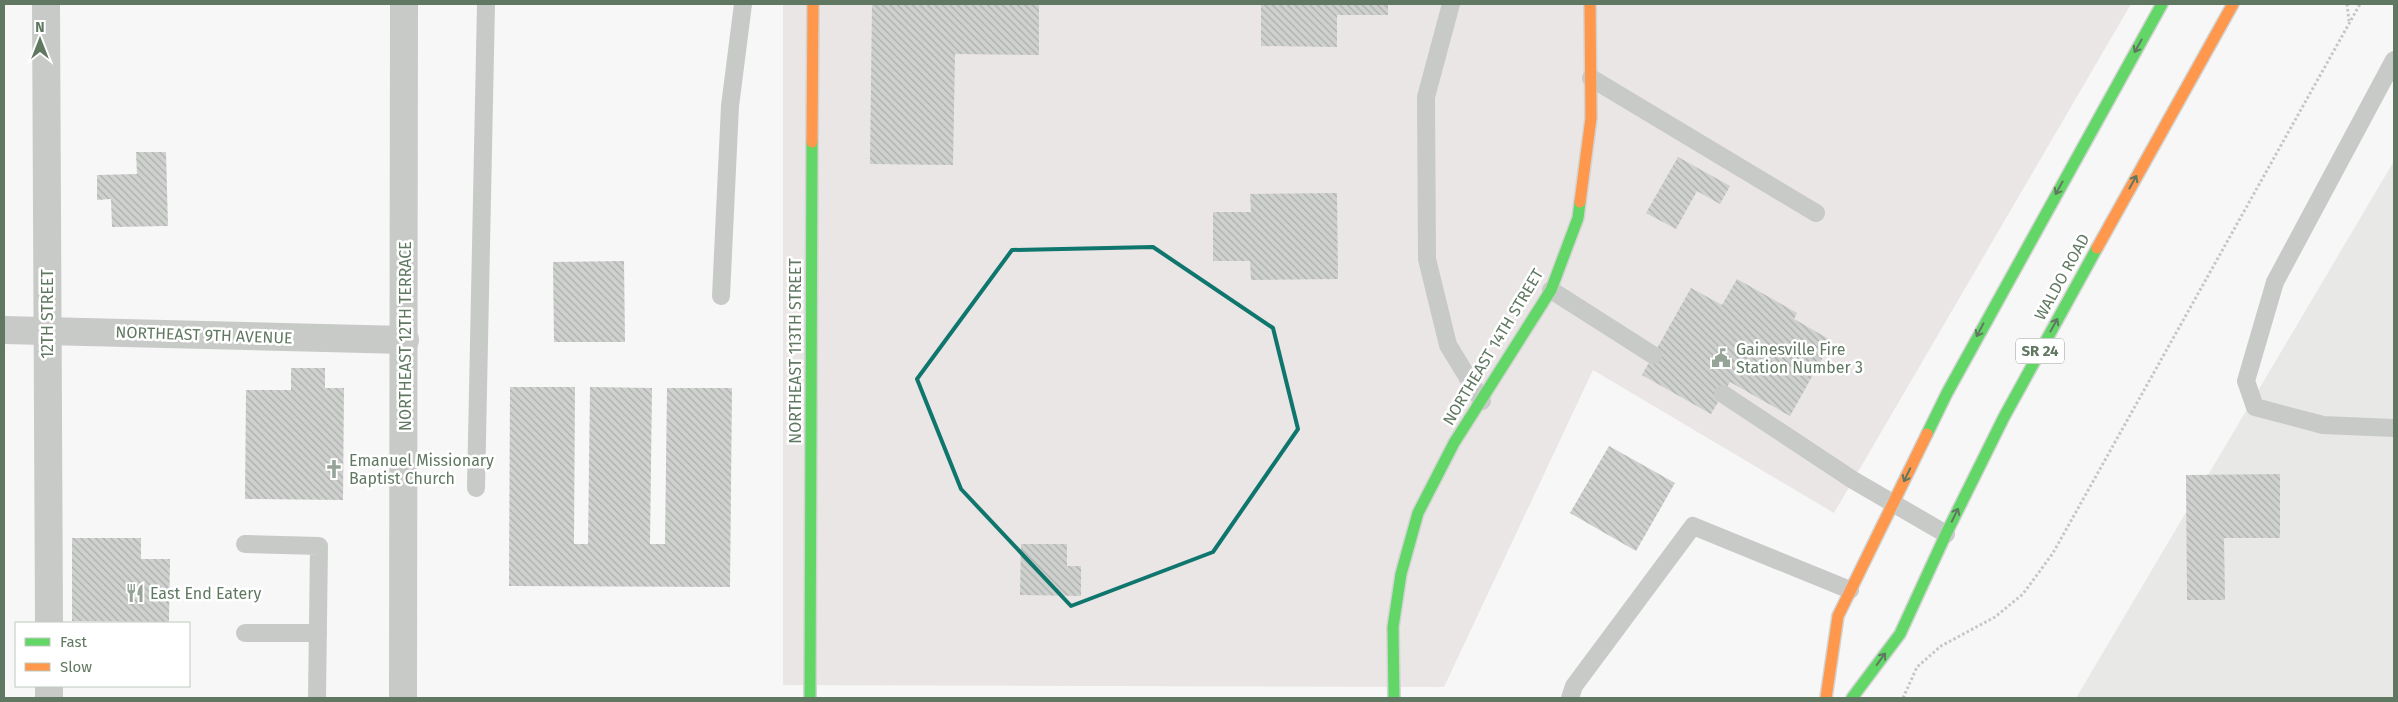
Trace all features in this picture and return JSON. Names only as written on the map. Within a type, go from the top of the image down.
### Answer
[{"type":"main road","name":"NORTHEAST 113TH STREET","points":[[810,698],[813,4]]},
{"type":"main road","name":"NORTHEAST 14TH STREET","points":[[1394,698],[1393,627],[1401,574],[1418,513],[1454,443],[1551,290],[1578,218],[1591,118],[1590,4]]},
{"type":"main road","points":[[1826,698],[1838,616],[1850,590],[1951,384],[2162,4]]},
{"type":"main road","name":"WALDO ROAD","points":[[1852,698],[1900,634],[1946,534],[2004,417],[2233,4]]},
{"type":"street","name":"12TH STREET","points":[[46,4],[49,622]]},
{"type":"street","name":"NORTHEAST 12TH TERRACE","points":[[403,698],[404,4]]},
{"type":"street","name":"NORTHEAST 9TH AVENUE","points":[[4,330],[405,340]]},
{"type":"lane","points":[[476,488],[486,4]]},
{"type":"lane","points":[[721,296],[730,106],[743,4]]},
{"type":"lane","points":[[1451,4],[1426,97],[1427,259],[1448,346],[1482,401]]},
{"type":"lane","points":[[2394,60],[2275,282],[2246,381],[2255,407],[2323,425],[2394,428]]},
{"type":"lane","points":[[1591,78],[1816,213]]},
{"type":"lane","points":[[1551,290],[1653,354]]},
{"type":"lane","points":[[1724,394],[1892,504],[1946,534]]},
{"type":"lane","points":[[1570,698],[1574,686],[1693,526],[1850,590]]},
{"type":"lane","points":[[245,544],[319,546],[317,698]]},
{"type":"lane","points":[[245,633],[318,633]]},
{"type":"path","points":[[2347,4],[2349,22]]},
{"type":"path","points":[[1903,698],[1917,666],[1941,646],[1995,617],[2023,594],[2053,553],[2360,4]]},
{"type":"highlighted area","points":[[1153,247],[1273,328],[1298,429],[1213,552],[1071,606],[961,489],[917,379],[1012,250]]},
{"type":"shaded area","points":[[783,4],[2131,4],[1834,513],[1593,370],[1444,687],[783,685]]},
{"type":"shaded area","points":[[2394,161],[2394,698],[2076,698]]},
{"type":"building","points":[[872,4],[1039,4],[1039,55],[955,54],[953,165],[870,164]]},
{"type":"building","points":[[1261,4],[1388,4],[1388,15],[1337,15],[1337,47],[1261,46]]},
{"type":"building","points":[[136,152],[166,152],[168,226],[112,227],[111,199],[97,200],[97,175],[137,174]]},
{"type":"building","points":[[1678,157],[1730,186],[1720,204],[1697,191],[1676,229],[1646,213]]},
{"type":"building","points":[[1337,193],[1338,279],[1251,280],[1250,261],[1213,261],[1213,212],[1251,212],[1250,194]]},
{"type":"building","points":[[624,261],[625,342],[554,342],[553,262]]},
{"type":"building","points":[[1737,279],[1797,313],[1794,319],[1832,341],[1790,416],[1730,382],[1711,414],[1642,375],[1691,288],[1722,305]]},
{"type":"building","points":[[291,368],[325,368],[325,388],[344,388],[343,500],[245,499],[246,390],[291,390]]},
{"type":"building","points":[[510,387],[575,387],[574,544],[588,544],[590,387],[652,388],[650,544],[665,544],[667,388],[732,388],[730,587],[509,586]]},
{"type":"building","points":[[1609,446],[1675,483],[1636,551],[1570,513]]},
{"type":"building","points":[[2280,474],[2280,538],[2224,538],[2225,600],[2187,600],[2186,475]]},
{"type":"building","points":[[72,538],[141,538],[141,559],[170,559],[169,622],[72,621]]},
{"type":"building","points":[[1021,544],[1067,544],[1067,566],[1081,566],[1081,596],[1020,595]]},
{"type":"traffic: fast","points":[[1927,434],[1947,393],[2162,4]]},
{"type":"traffic: fast","points":[[810,698],[812,142]]},
{"type":"traffic: fast","points":[[1394,698],[1393,627],[1401,574],[1418,513],[1454,443],[1551,290],[1578,218],[1580,202]]},
{"type":"traffic: fast","points":[[1852,698],[1900,634],[1946,534],[2004,417],[2097,248]]},
{"type":"traffic: slow","points":[[812,142],[813,4]]},
{"type":"traffic: slow","points":[[1580,202],[1591,118],[1590,4]]},
{"type":"traffic: slow","points":[[2097,248],[2233,4]]},
{"type":"traffic: slow","points":[[1826,698],[1838,616],[1927,434]]},
{"type":"place","name":"Gainesville Fire Station Number 3","points":[[1721,358]]},
{"type":"place","name":"Emanuel Missionary Baptist Church","points":[[334,469]]},
{"type":"place","name":"East End Eatery","points":[[135,593]]}]
